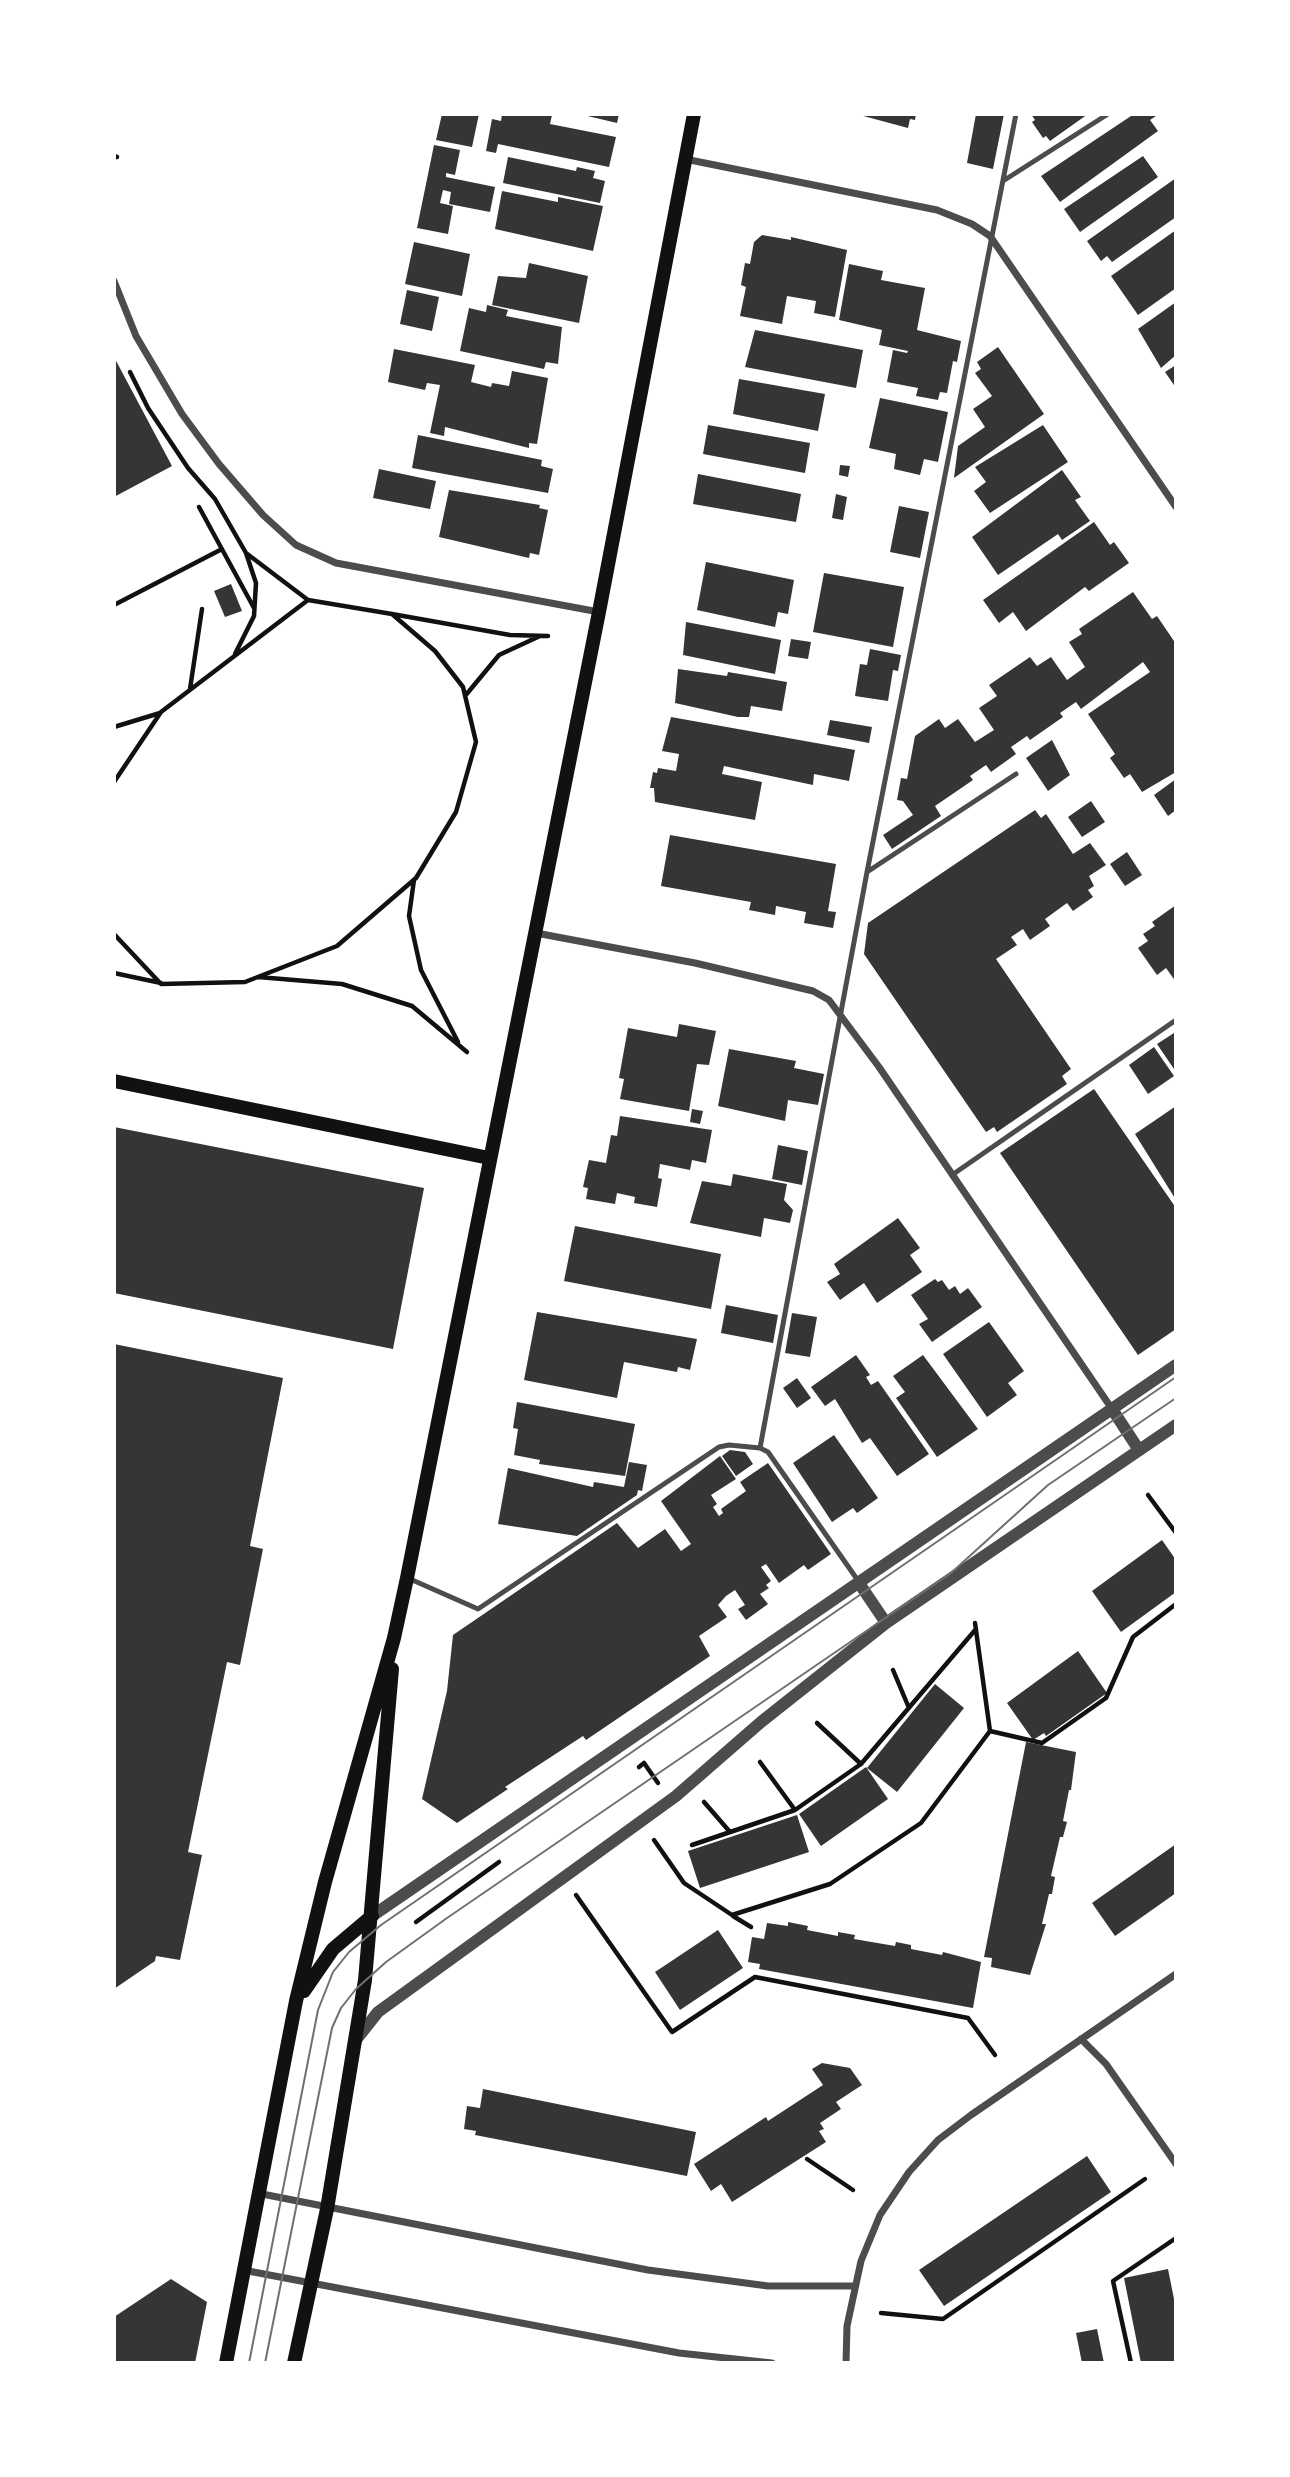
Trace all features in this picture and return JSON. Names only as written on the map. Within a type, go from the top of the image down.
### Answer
[{"type":"main road","points":[[226,2363],[257,2193],[325,1882],[394,1638],[407,1578],[599,612],[694,114]]},
{"type":"main road","points":[[114,1081],[489,1158]]},
{"type":"main road","points":[[294,2363],[327,2209],[355,2041],[372,1916],[394,1638]]},
{"type":"main road","points":[[295,2015],[298,2002],[323,1961],[372,1916]]},
{"type":"street","points":[[685,159],[937,210],[972,224],[990,236],[1176,507]]},
{"type":"street","points":[[114,281],[136,336],[182,414],[225,472],[263,515],[296,545],[336,563],[599,612]]},
{"type":"street","points":[[536,933],[695,963],[813,991],[829,1000],[841,1012],[1139,1450]]},
{"type":"street","points":[[372,1916],[1176,1365]]},
{"type":"street","points":[[355,2041],[378,2012],[643,1821],[886,1623],[1176,1425]]},
{"type":"street","points":[[859,1583],[886,1623]]},
{"type":"street","points":[[846,2363],[847,2326],[853,2286],[870,2234],[891,2195],[938,2140],[1176,1974]]},
{"type":"street","points":[[1082,2039],[1106,2063],[1176,2164]]},
{"type":"street","points":[[257,2193],[327,2209],[700,2278],[768,2286],[853,2286]]},
{"type":"street","points":[[243,2270],[679,2353],[772,2363]]},
{"type":"lane","points":[[760,1448],[867,872],[1016,114]]},
{"type":"lane","points":[[1003,181],[1108,114]]},
{"type":"lane","points":[[867,872],[1016,774]]},
{"type":"lane","points":[[952,1175],[1176,1020]]},
{"type":"lane","points":[[407,1578],[478,1609],[719,1447],[729,1445],[760,1448],[774,1460],[859,1583]]},
{"type":"path","points":[[124,359],[148,408],[188,468],[215,499],[246,553],[256,583],[254,616],[235,654]]},
{"type":"path","points":[[199,507],[254,608]]},
{"type":"path","points":[[114,605],[222,549]]},
{"type":"path","points":[[246,553],[308,600],[510,635],[546,635],[499,655],[465,696]]},
{"type":"path","points":[[114,782],[161,712],[308,600]]},
{"type":"path","points":[[190,690],[202,609]]},
{"type":"path","points":[[114,973],[161,984],[245,982],[337,946],[414,880],[456,812],[476,742],[463,687],[435,651],[392,614]]},
{"type":"path","points":[[114,727],[161,712]]},
{"type":"path","points":[[414,880],[409,916],[421,971],[459,1043]]},
{"type":"path","points":[[114,934],[161,984]]},
{"type":"path","points":[[257,977],[342,984],[412,1006],[467,1052]]},
{"type":"path","points":[[1148,1495],[1176,1534]]},
{"type":"path","points":[[990,1731],[1042,1743],[1106,1698],[1133,1637],[1176,1604]]},
{"type":"path","points":[[732,1915],[830,1884],[921,1823],[990,1731],[975,1623]]},
{"type":"path","points":[[692,1845],[795,1810],[861,1764],[976,1629]]},
{"type":"path","points":[[893,1670],[909,1708]]},
{"type":"path","points":[[817,1723],[861,1764]]},
{"type":"path","points":[[760,1762],[795,1810]]},
{"type":"path","points":[[704,1801],[730,1832]]},
{"type":"path","points":[[643,1821],[684,1883],[751,1927]]},
{"type":"path","points":[[416,1922],[499,1862]]},
{"type":"path","points":[[565,1877],[672,2032],[755,1977],[968,2018],[995,2055]]},
{"type":"path","points":[[807,2159],[853,2190]]},
{"type":"path","points":[[881,2313],[943,2319],[1145,2179]]},
{"type":"path","points":[[1131,2363],[1113,2281],[1176,2238]]},
{"type":"building","points":[[442,114],[479,114],[472,147],[436,140]]},
{"type":"building","points":[[502,114],[552,115],[550,124],[616,137],[609,167],[498,144],[496,153],[486,151],[492,119],[501,121]]},
{"type":"building","points":[[579,114],[619,114],[617,123]]},
{"type":"building","points":[[856,114],[916,114],[915,120],[910,119],[908,128]]},
{"type":"building","points":[[976,114],[1004,114],[993,169],[967,163]]},
{"type":"building","points":[[1031,114],[1088,114],[1050,141],[1046,136],[1043,138],[1032,122],[1035,120]]},
{"type":"building","points":[[1134,114],[1159,114],[1150,120],[1158,131],[1060,202],[1041,176]]},
{"type":"building","points":[[434,145],[460,150],[455,175],[446,173],[446,177],[495,187],[490,212],[449,204],[451,192],[443,190],[440,203],[453,206],[448,234],[417,228]]},
{"type":"building","points":[[1143,156],[1158,177],[1080,232],[1064,209]]},
{"type":"building","points":[[508,157],[576,171],[577,167],[595,171],[593,178],[605,181],[600,203],[503,183]]},
{"type":"building","points":[[1176,178],[1176,217],[1112,262],[1107,256],[1101,261],[1087,241]]},
{"type":"building","points":[[502,191],[558,202],[558,197],[603,206],[593,251],[495,229]]},
{"type":"building","points":[[1176,230],[1176,288],[1138,315],[1111,276]]},
{"type":"building","points":[[762,235],[791,240],[791,237],[847,250],[835,317],[814,313],[816,301],[787,296],[782,324],[740,316],[746,287],[741,285],[745,263],[750,264],[754,242]]},
{"type":"building","points":[[414,242],[470,254],[462,296],[405,284]]},
{"type":"building","points":[[529,263],[588,276],[579,323],[492,305],[498,276],[526,278]]},
{"type":"building","points":[[849,264],[883,271],[881,280],[925,288],[917,330],[961,341],[957,362],[953,361],[947,393],[940,392],[938,400],[916,396],[918,388],[887,382],[893,350],[908,351],[879,345],[882,330],[839,320]]},
{"type":"building","points":[[407,290],[439,297],[432,331],[400,324]]},
{"type":"building","points":[[1176,302],[1176,355],[1161,368],[1138,329]]},
{"type":"building","points":[[487,305],[508,310],[506,316],[562,327],[558,364],[546,362],[544,369],[460,351],[469,308],[486,312]]},
{"type":"building","points":[[755,330],[863,350],[856,388],[745,367]]},
{"type":"building","points":[[998,347],[1044,414],[954,478],[958,446],[985,427],[973,409],[992,396],[975,373],[981,369],[977,362]]},
{"type":"building","points":[[394,349],[475,365],[471,382],[491,387],[492,383],[509,386],[512,371],[548,378],[537,444],[529,443],[529,448],[445,427],[444,436],[430,433],[440,385],[427,383],[425,390],[388,382]]},
{"type":"building","points":[[114,357],[172,466],[114,497]]},
{"type":"building","points":[[1176,365],[1176,388],[1165,372]]},
{"type":"building","points":[[739,379],[825,394],[818,431],[733,414]]},
{"type":"building","points":[[880,398],[948,412],[938,462],[924,459],[920,475],[894,469],[896,454],[869,448]]},
{"type":"building","points":[[708,425],[810,443],[805,473],[703,454]]},
{"type":"building","points":[[1043,425],[1068,462],[990,513],[974,491],[986,482],[975,467]]},
{"type":"building","points":[[418,435],[542,460],[541,466],[553,469],[548,493],[412,468]]},
{"type":"building","points":[[840,465],[850,466],[848,477],[839,475]]},
{"type":"building","points":[[379,469],[436,481],[430,509],[373,498]]},
{"type":"building","points":[[1062,470],[1081,497],[1075,500],[1090,521],[1062,540],[1058,534],[998,575],[972,537]]},
{"type":"building","points":[[698,474],[801,494],[796,522],[693,504]]},
{"type":"building","points":[[449,490],[540,505],[539,508],[548,510],[539,555],[530,553],[529,558],[439,537]]},
{"type":"building","points":[[836,494],[847,497],[843,520],[832,518]]},
{"type":"building","points":[[899,506],[929,512],[920,558],[890,552]]},
{"type":"building","points":[[1094,522],[1110,545],[1114,542],[1129,563],[1089,591],[1085,587],[1026,631],[1013,612],[999,623],[983,600]]},
{"type":"building","points":[[706,562],[794,580],[788,614],[778,612],[775,627],[697,610]]},
{"type":"building","points":[[824,573],[904,587],[893,647],[813,632]]},
{"type":"building","points":[[231,584],[242,611],[225,617],[214,591]]},
{"type":"building","points":[[1133,592],[1152,619],[1157,616],[1176,644],[1176,772],[1142,792],[1130,774],[1124,778],[1110,758],[1115,754],[1088,714],[1150,672],[1143,662],[1081,709],[1076,702],[1060,713],[1063,717],[1030,740],[1027,736],[1011,747],[1016,754],[991,772],[986,765],[970,776],[973,780],[935,806],[941,816],[892,849],[883,835],[913,815],[903,801],[897,800],[901,778],[907,779],[915,736],[939,719],[945,728],[958,719],[975,742],[994,730],[979,708],[997,696],[989,685],[1030,657],[1037,666],[1051,657],[1067,680],[1085,667],[1069,642],[1082,634],[1079,629]]},
{"type":"building","points":[[686,622],[781,640],[775,674],[683,655]]},
{"type":"building","points":[[791,639],[811,642],[808,659],[788,656]]},
{"type":"building","points":[[870,649],[901,655],[898,671],[893,670],[888,701],[855,696],[860,664],[867,665]]},
{"type":"building","points":[[678,669],[727,676],[728,672],[787,682],[782,711],[751,706],[749,717],[738,717],[675,703]]},
{"type":"building","points":[[671,717],[855,750],[849,781],[814,774],[813,785],[724,766],[722,774],[762,782],[755,820],[655,802],[654,788],[650,788],[653,772],[657,773],[658,768],[676,771],[679,754],[662,751]]},
{"type":"building","points":[[830,720],[872,727],[869,743],[827,735]]},
{"type":"building","points":[[1052,740],[1070,775],[1048,791],[1026,758]]},
{"type":"building","points":[[1176,779],[1176,810],[1168,816],[1154,795]]},
{"type":"building","points":[[1091,801],[1105,822],[1082,837],[1068,817]]},
{"type":"building","points":[[1035,810],[1041,818],[1046,814],[1073,854],[1090,843],[1106,865],[1089,876],[1094,886],[1088,890],[1093,897],[1073,911],[1067,903],[1045,919],[1050,926],[1030,940],[1023,929],[1011,937],[1017,945],[996,959],[1071,1069],[1062,1076],[1067,1084],[997,1132],[994,1127],[986,1132],[864,954],[868,923]]},
{"type":"building","points":[[670,835],[836,864],[828,911],[836,912],[833,928],[804,923],[806,912],[776,906],[775,915],[749,910],[751,902],[661,886]]},
{"type":"building","points":[[1127,852],[1142,875],[1125,886],[1110,864]]},
{"type":"building","points":[[1176,905],[1176,982],[1166,968],[1157,975],[1138,948],[1148,941],[1143,934],[1155,926],[1152,922]]},
{"type":"building","points":[[679,1024],[716,1031],[709,1065],[697,1064],[689,1111],[620,1099],[624,1079],[619,1078],[628,1028],[677,1037]]},
{"type":"building","points":[[1174,1033],[1176,1037],[1176,1072],[1157,1044]]},
{"type":"building","points":[[1154,1047],[1174,1076],[1148,1094],[1129,1065]]},
{"type":"building","points":[[729,1049],[796,1061],[794,1068],[824,1074],[818,1105],[788,1100],[785,1121],[718,1106]]},
{"type":"building","points":[[1094,1089],[1176,1208],[1176,1329],[1138,1355],[1000,1153]]},
{"type":"building","points":[[1176,1106],[1176,1200],[1135,1134]]},
{"type":"building","points":[[692,1109],[703,1111],[700,1124],[690,1122]]},
{"type":"building","points":[[620,1116],[712,1130],[706,1163],[692,1160],[690,1170],[660,1164],[658,1178],[662,1179],[657,1207],[634,1203],[635,1197],[617,1193],[615,1204],[586,1199],[588,1188],[583,1187],[589,1160],[606,1163],[611,1135],[617,1136]]},
{"type":"building","points":[[114,1127],[424,1188],[393,1349],[114,1293]]},
{"type":"building","points":[[778,1145],[808,1151],[802,1185],[772,1179]]},
{"type":"building","points":[[733,1174],[787,1184],[784,1200],[793,1210],[790,1223],[764,1218],[761,1237],[690,1223],[702,1181],[731,1186]]},
{"type":"building","points":[[898,1218],[920,1248],[910,1255],[922,1272],[877,1303],[864,1283],[840,1300],[827,1282],[840,1274],[834,1264]]},
{"type":"building","points":[[575,1226],[721,1254],[711,1309],[564,1281]]},
{"type":"building","points":[[935,1279],[938,1282],[942,1280],[949,1290],[955,1286],[960,1294],[968,1288],[982,1307],[932,1342],[919,1324],[928,1319],[911,1295]]},
{"type":"building","points":[[726,1305],[778,1315],[773,1343],[721,1333]]},
{"type":"building","points":[[537,1312],[697,1339],[690,1370],[678,1367],[677,1372],[624,1362],[617,1398],[524,1380]]},
{"type":"building","points":[[792,1313],[817,1317],[810,1357],[785,1353]]},
{"type":"building","points":[[989,1322],[1024,1371],[1008,1383],[1017,1395],[987,1417],[943,1354]]},
{"type":"building","points":[[114,1344],[283,1378],[250,1546],[263,1549],[240,1665],[227,1662],[188,1852],[202,1855],[180,1960],[156,1956],[155,1961],[114,1989]]},
{"type":"building","points":[[856,1355],[870,1375],[866,1377],[871,1385],[878,1381],[929,1454],[897,1476],[870,1438],[862,1443],[835,1399],[825,1406],[811,1387]]},
{"type":"building","points":[[923,1355],[978,1429],[937,1457],[896,1398],[905,1392],[893,1376]]},
{"type":"building","points":[[797,1378],[811,1398],[797,1408],[783,1388]]},
{"type":"building","points":[[517,1402],[635,1424],[625,1476],[539,1464],[540,1460],[514,1455],[518,1429],[513,1428]]},
{"type":"building","points":[[834,1435],[878,1498],[857,1513],[853,1508],[832,1522],[793,1463]]},
{"type":"building","points":[[730,1450],[745,1452],[753,1464],[736,1476],[722,1456]]},
{"type":"building","points":[[720,1456],[736,1479],[711,1495],[717,1504],[713,1507],[719,1516],[723,1513],[721,1509],[746,1491],[740,1482],[768,1463],[831,1554],[808,1570],[804,1565],[779,1583],[766,1564],[761,1567],[771,1581],[766,1585],[769,1588],[760,1594],[768,1604],[746,1620],[738,1609],[745,1605],[735,1590],[726,1596],[718,1605],[727,1617],[699,1636],[710,1656],[586,1740],[583,1736],[505,1787],[508,1789],[457,1823],[422,1799],[447,1691],[453,1635],[617,1523],[638,1548],[665,1529],[681,1551],[691,1544],[661,1501]]},
{"type":"building","points":[[629,1462],[647,1465],[642,1491],[638,1490],[637,1495],[577,1536],[498,1524],[508,1468],[593,1487],[594,1482],[624,1487]]},
{"type":"building","points":[[1162,1540],[1176,1560],[1176,1592],[1121,1632],[1092,1591]]},
{"type":"building","points":[[1078,1651],[1107,1693],[1046,1736],[1044,1733],[1033,1740],[1007,1703]]},
{"type":"building","points":[[935,1684],[964,1708],[897,1792],[867,1768]]},
{"type":"building","points":[[1026,1742],[1076,1752],[1071,1790],[1063,1821],[1067,1822],[1063,1837],[1060,1837],[1051,1876],[1055,1877],[1052,1894],[1049,1894],[1042,1924],[1046,1924],[1030,1975],[991,1967],[992,1958],[984,1957]]},
{"type":"building","points":[[866,1767],[888,1799],[821,1846],[799,1814]]},
{"type":"building","points":[[797,1815],[809,1852],[700,1888],[688,1851]]},
{"type":"building","points":[[1176,1844],[1176,1893],[1115,1936],[1092,1903]]},
{"type":"building","points":[[788,1922],[808,1926],[807,1930],[838,1936],[838,1932],[855,1935],[854,1939],[895,1946],[896,1942],[911,1945],[911,1949],[942,1955],[943,1952],[981,1962],[973,2008],[759,1969],[760,1964],[748,1962],[752,1937],[764,1939],[767,1923],[788,1926]]},
{"type":"building","points":[[718,1930],[743,1968],[680,2010],[655,1972]]},
{"type":"building","points":[[822,2063],[850,2068],[862,2085],[836,2102],[841,2109],[820,2123],[824,2129],[819,2131],[826,2142],[732,2202],[721,2184],[711,2191],[694,2164],[766,2117],[768,2121],[823,2085],[812,2069]]},
{"type":"building","points":[[483,2089],[696,2132],[687,2176],[475,2135],[476,2131],[464,2129],[467,2106],[480,2108]]},
{"type":"building","points":[[1087,2156],[1111,2192],[944,2306],[919,2270]]},
{"type":"building","points":[[1168,2269],[1176,2309],[1176,2363],[1141,2363],[1124,2278]]},
{"type":"building","points":[[171,2279],[207,2302],[195,2363],[114,2363],[114,2317]]},
{"type":"building","points":[[1097,2329],[1104,2363],[1082,2363],[1076,2333]]},
{"type":"tram line","points":[[249,2363],[318,2010],[333,1972],[349,1952],[381,1925],[1176,1377]]},
{"type":"tram line","points":[[265,2363],[332,2028],[341,2008],[356,1989],[386,1962],[447,1918],[951,1573],[1048,1485],[1176,1398]]}]
